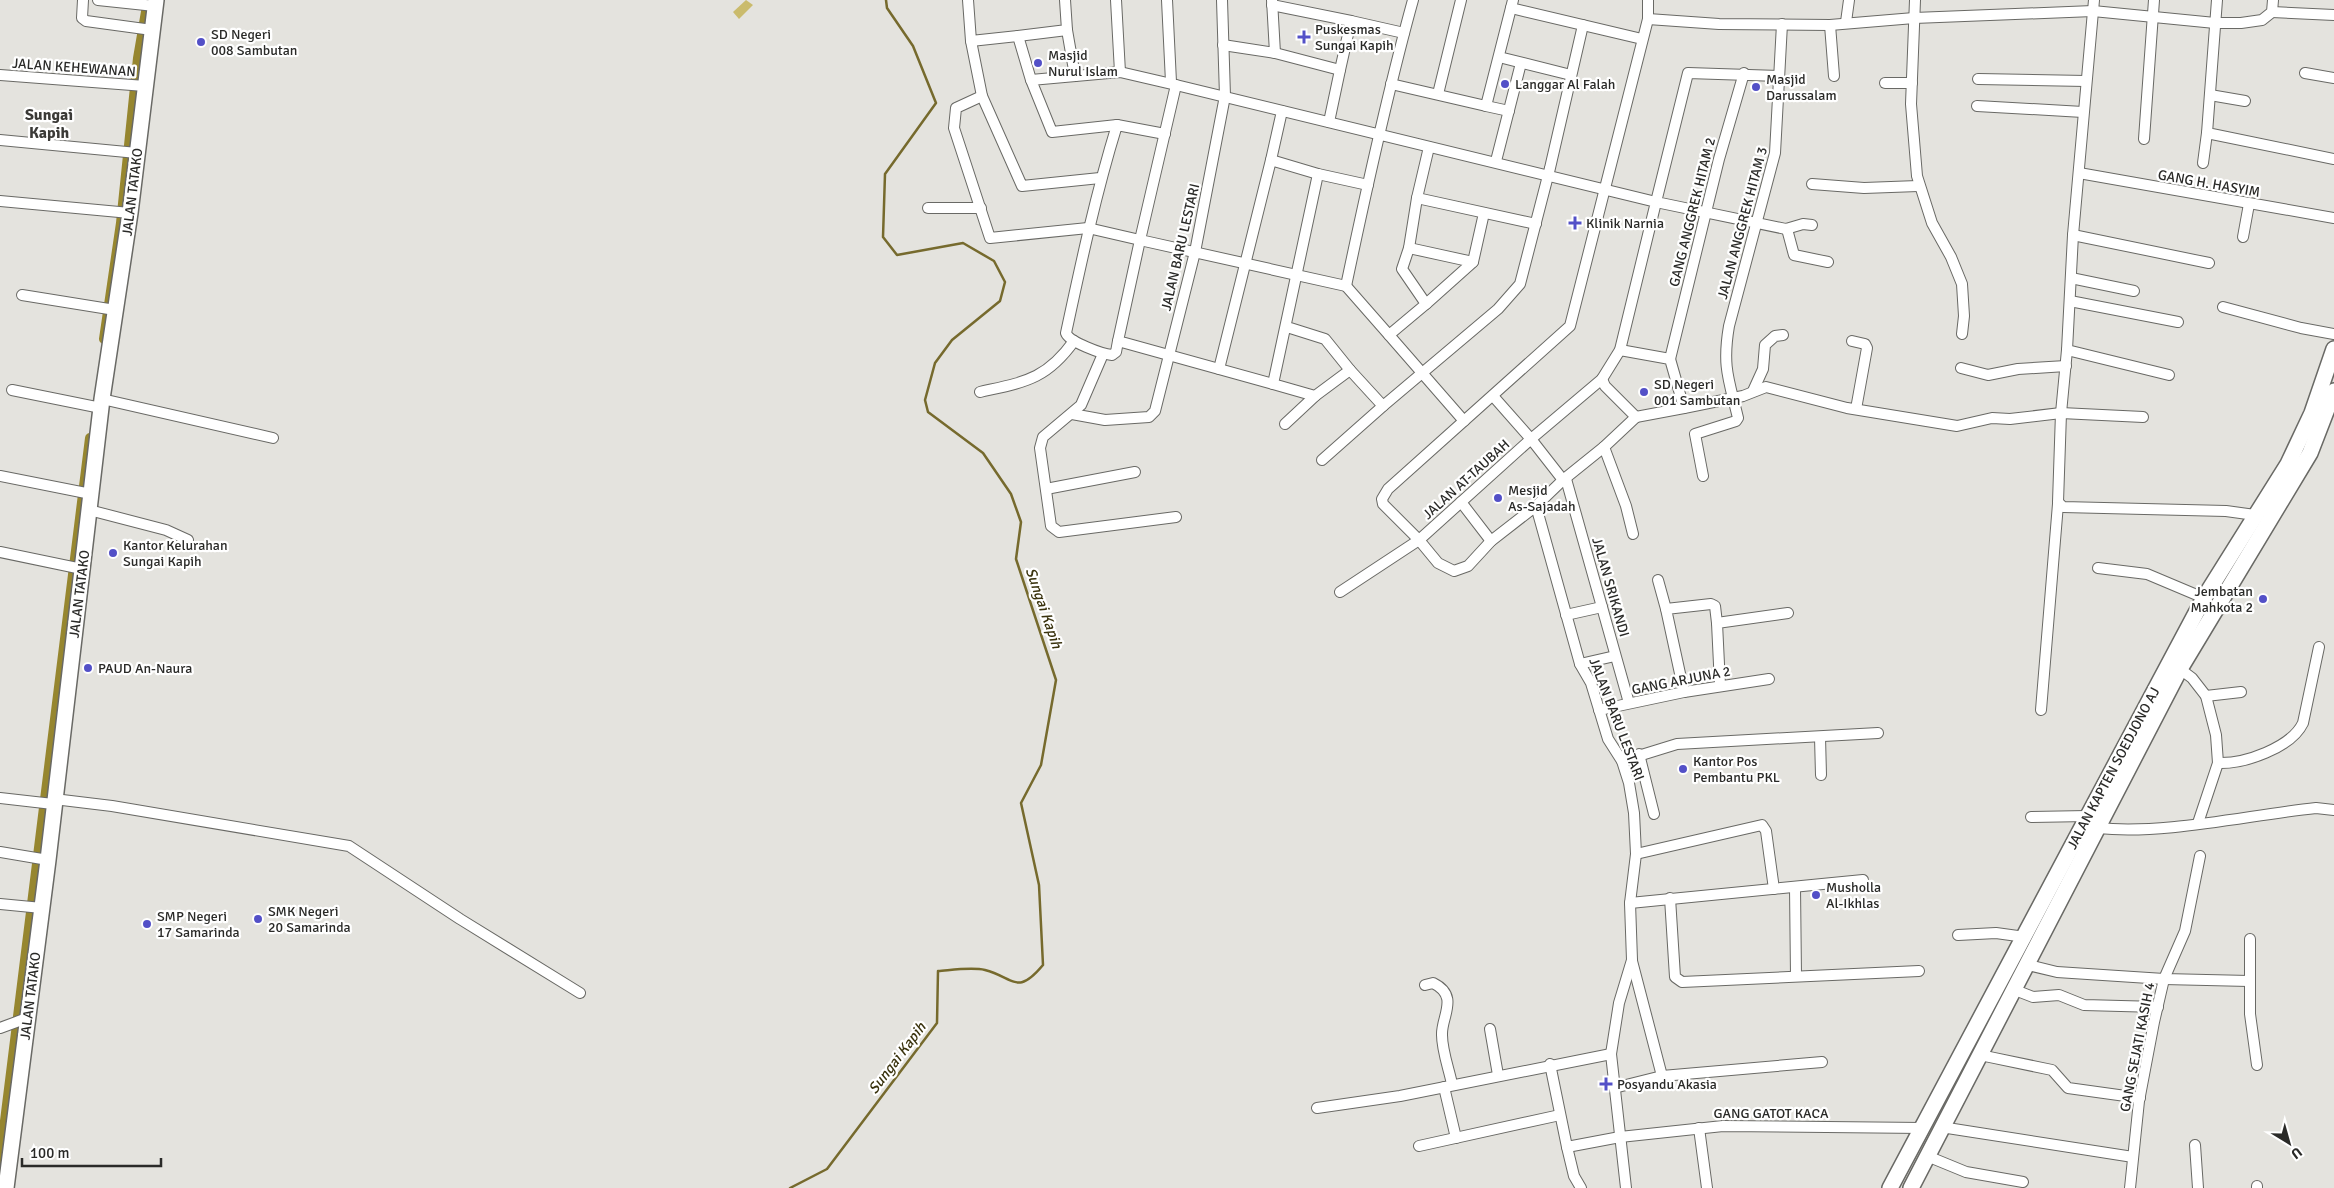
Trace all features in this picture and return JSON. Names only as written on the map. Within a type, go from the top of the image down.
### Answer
[{"type":"main road","name":"JALAN TATAKO","points":[[6,1188],[48,860],[79,568],[113,310],[137,153],[143,86],[155,3]]},
{"type":"main road","name":"JALAN KAPTEN SOEDJONO AJ","points":[[1911,1188],[2098,828],[2102,803],[2204,598],[2288,464],[2301,437],[2334,348]]},
{"type":"main road","name":"JALAN KAPTEN SOEDJONO AJ","points":[[1890,1188],[2025,937],[2087,816],[2102,803],[2310,453],[2334,391]]},
{"type":"street","points":[[83,0],[82,18],[86,21],[150,30]]},
{"type":"street","points":[[98,0],[155,3]]},
{"type":"street","points":[[968,0],[971,41],[982,96],[1022,186],[1100,178]]},
{"type":"street","points":[[1065,0],[1067,30],[1074,76]]},
{"type":"street","points":[[1116,0],[1120,72]]},
{"type":"street","points":[[1117,125],[1100,178],[1066,333],[1066,336],[1074,341],[1103,354],[1114,354],[1118,341],[1165,134],[1173,84],[1167,0]]},
{"type":"street","name":"JALAN BARU LESTARI","points":[[1072,414],[1105,420],[1151,417],[1195,252],[1225,96],[1222,0]]},
{"type":"street","points":[[1346,286],[1380,133],[1413,0]]},
{"type":"street","points":[[1438,94],[1461,0]]},
{"type":"street","points":[[1648,0],[1648,19],[1570,326],[1383,496],[1383,504],[1419,540],[1438,563],[1454,572],[1468,566],[1491,541],[1536,506],[1636,417],[1747,395],[1766,387],[1856,409],[1957,426],[1992,418],[2010,419],[2061,413],[2143,417]]},
{"type":"street","points":[[1846,22],[1849,0]]},
{"type":"street","points":[[1915,0],[1911,104],[1918,186],[1932,223],[1951,257],[1962,284],[1964,316],[1962,334]]},
{"type":"street","points":[[2144,139],[2154,0]]},
{"type":"street","points":[[2203,163],[2207,133],[2216,0]]},
{"type":"street","points":[[2272,0],[2272,12]]},
{"type":"street","points":[[1275,53],[1272,2],[1404,33]]},
{"type":"street","points":[[1486,106],[1512,4],[1582,25],[1642,39]]},
{"type":"street","points":[[1648,19],[1720,24],[1830,25],[1846,22],[2093,5],[2153,17],[2215,23],[2254,23],[2272,12],[2334,15]]},
{"type":"street","points":[[2041,710],[2058,504],[2061,413],[2066,366],[2073,235],[2093,5]]},
{"type":"street","points":[[1330,122],[1352,21]]},
{"type":"street","name":"JALAN ANGGREK HITAM 3","points":[[1703,476],[1695,434],[1737,420],[1738,417],[1725,365],[1725,349],[1728,326],[1757,224],[1776,145],[1782,24]]},
{"type":"street","points":[[1322,460],[1383,406],[1498,310],[1520,284],[1548,175],[1582,25]]},
{"type":"street","points":[[1830,25],[1834,76]]},
{"type":"street","points":[[971,41],[1067,30]]},
{"type":"street","points":[[1018,36],[1031,80],[1052,132],[1117,125],[1165,134]]},
{"type":"street","points":[[1223,45],[1275,53],[1340,70]]},
{"type":"street","points":[[1499,57],[1571,75]]},
{"type":"street","points":[[1496,161],[1521,63]]},
{"type":"street","points":[[1031,80],[1120,72],[1225,96],[1282,112],[1380,133],[1429,147],[1496,161],[1656,202],[1787,229],[1803,224],[1812,225]]},
{"type":"street","name":"JALAN AT-TAUBAH","points":[[1340,592],[1419,540],[1531,439],[1602,379],[1620,350],[1688,72],[1744,73]]},
{"type":"street","points":[[1744,73],[1779,76]]},
{"type":"street","name":"GANG ANGGREK HITAM 2","points":[[1670,359],[1718,159],[1744,73]]},
{"type":"street","points":[[2305,73],[2334,78]]},
{"type":"street","name":"JALAN KEHEWANAN","points":[[0,75],[143,86]]},
{"type":"street","points":[[1978,79],[2086,81]]},
{"type":"street","points":[[1885,83],[1912,83]]},
{"type":"street","points":[[1392,84],[1509,111]]},
{"type":"street","points":[[2210,95],[2245,101]]},
{"type":"street","points":[[982,96],[958,106],[954,117],[954,128],[993,239],[1088,228],[1346,286],[1464,421]]},
{"type":"street","points":[[1977,106],[2083,112]]},
{"type":"street","points":[[1219,369],[1282,112]]},
{"type":"street","points":[[2207,133],[2334,159]]},
{"type":"street","points":[[0,140],[137,153]]},
{"type":"street","points":[[1426,304],[1402,270],[1409,248],[1417,198],[1429,147]]},
{"type":"street","points":[[1271,160],[1318,174],[1368,185]]},
{"type":"street","name":"GANG H. HASYIM","points":[[2079,173],[2334,218]]},
{"type":"street","points":[[1273,384],[1287,327],[1318,174]]},
{"type":"street","points":[[1812,184],[1864,188],[1918,186]]},
{"type":"street","points":[[1417,198],[1536,224]]},
{"type":"street","points":[[0,201],[128,213]]},
{"type":"street","points":[[2243,237],[2249,204]]},
{"type":"street","points":[[928,208],[981,208]]},
{"type":"street","points":[[1389,335],[1473,262],[1484,213]]},
{"type":"street","points":[[1787,229],[1794,255],[1828,262]]},
{"type":"street","points":[[2073,235],[2209,263]]},
{"type":"street","points":[[1409,248],[1473,262]]},
{"type":"street","points":[[2071,278],[2134,291]]},
{"type":"street","points":[[22,295],[113,310]]},
{"type":"street","points":[[2070,301],[2178,322]]},
{"type":"street","points":[[2223,307],[2302,328],[2334,334]]},
{"type":"street","points":[[1287,327],[1325,339],[1383,406]]},
{"type":"street","points":[[1753,391],[1763,369],[1765,345],[1775,336],[1783,334]]},
{"type":"street","points":[[980,392],[1030,380],[1042,374],[1058,363],[1074,341]]},
{"type":"street","points":[[1118,341],[1316,396]]},
{"type":"street","points":[[1852,341],[1864,344],[1867,348],[1856,409]]},
{"type":"street","points":[[1620,350],[1670,359],[1684,408]]},
{"type":"street","points":[[2067,350],[2169,375]]},
{"type":"street","points":[[1103,354],[1086,396],[1072,414],[1044,437],[1041,442],[1052,526],[1059,532],[1176,517]]},
{"type":"street","points":[[1961,368],[1988,375],[2018,369],[2066,366]]},
{"type":"street","points":[[1285,424],[1316,396],[1350,370]]},
{"type":"street","points":[[1602,379],[1605,386],[1636,417]]},
{"type":"street","points":[[12,390],[84,405],[100,405],[273,438]]},
{"type":"street","points":[[1493,396],[1565,480]]},
{"type":"street","points":[[1604,447],[1624,499],[1633,534]]},
{"type":"street","points":[[1046,488],[1135,472]]},
{"type":"street","points":[[0,476],[75,491],[89,499],[188,540]]},
{"type":"street","name":"JALAN SRIKANDI","points":[[1565,480],[1629,703]]},
{"type":"street","points":[[1461,502],[1491,541]]},
{"type":"street","points":[[2058,504],[2063,506],[2226,511],[2255,515]]},
{"type":"street","name":"JALAN BARU LESTARI","points":[[1536,506],[1580,664],[1591,683],[1608,739],[1622,761],[1629,783],[1636,854],[1630,903],[1632,960],[1619,1003],[1611,1054],[1626,1188]]},
{"type":"street","points":[[0,552],[79,568]]},
{"type":"street","points":[[2098,568],[2147,574],[2204,598]]},
{"type":"street","points":[[1658,580],[1684,692]]},
{"type":"street","points":[[1666,609],[1711,604],[1714,606],[1717,623],[1720,685]]},
{"type":"street","points":[[1566,615],[1602,606]]},
{"type":"street","points":[[1717,623],[1788,613]]},
{"type":"street","points":[[2218,764],[2247,760],[2258,756],[2298,731],[2303,723],[2319,647]]},
{"type":"street","points":[[1580,664],[1615,656]]},
{"type":"street","points":[[2180,669],[2192,678],[2206,696],[2216,735],[2218,764],[2198,823]]},
{"type":"street","name":"GANG ARJUNA 2","points":[[1600,710],[1720,685],[1769,679]]},
{"type":"street","points":[[2206,696],[2241,692]]},
{"type":"street","points":[[1622,761],[1639,754],[1677,744],[1878,733]]},
{"type":"street","points":[[1820,737],[1821,775]]},
{"type":"street","points":[[1639,754],[1654,814]]},
{"type":"street","points":[[0,798],[122,808],[349,846],[460,919],[580,993]]},
{"type":"street","points":[[2098,828],[2123,829],[2198,823],[2298,810],[2334,810]]},
{"type":"street","points":[[2031,817],[2087,816]]},
{"type":"street","points":[[1636,854],[1762,825],[1766,832],[1774,890]]},
{"type":"street","points":[[0,852],[48,860]]},
{"type":"street","name":"GANG SEJATI KASIH 4","points":[[2130,1188],[2140,1098],[2158,1007],[2164,979],[2185,931],[2200,856]]},
{"type":"street","points":[[1630,903],[1863,880]]},
{"type":"street","points":[[1795,888],[1796,976]]},
{"type":"street","points":[[1670,898],[1677,980],[1682,982],[1919,971]]},
{"type":"street","points":[[0,904],[42,908]]},
{"type":"street","points":[[1958,935],[1996,933],[2025,937]]},
{"type":"street","points":[[2250,939],[2250,1014],[2257,1065]]},
{"type":"street","points":[[1632,960],[1662,1076]]},
{"type":"street","points":[[2028,965],[2057,972],[2164,979],[2249,981]]},
{"type":"street","points":[[1425,985],[1432,983],[1437,985],[1448,1003],[1448,1013],[1442,1034],[1456,1138]]},
{"type":"street","points":[[2014,990],[2033,997],[2059,995],[2084,1006],[2158,1007]]},
{"type":"street","points":[[0,1028],[27,1018]]},
{"type":"street","points":[[1490,1029],[1498,1076]]},
{"type":"street","points":[[1317,1108],[1400,1096],[1550,1064],[1611,1054]]},
{"type":"street","points":[[1980,1055],[2052,1070],[2068,1088],[2140,1098]]},
{"type":"street","points":[[1614,1088],[1662,1076],[1822,1062]]},
{"type":"street","points":[[1550,1064],[1574,1176],[1581,1188]]},
{"type":"street","points":[[1419,1146],[1560,1115]]},
{"type":"street","name":"GANG GATOT KACA","points":[[1567,1147],[1620,1137],[1723,1126],[1923,1128]]},
{"type":"street","points":[[1941,1127],[2133,1157]]},
{"type":"street","points":[[1699,1128],[1707,1188]]},
{"type":"street","points":[[2195,1145],[2198,1188]]},
{"type":"street","points":[[1927,1156],[1972,1174],[2023,1182]]},
{"type":"shaded area","points":[[746,0],[753,5],[739,19],[733,12]]},
{"type":"waterway","points":[[104,339],[121,223],[138,58],[148,0]]},
{"type":"waterway","name":"Sungai Kapih","points":[[790,1188],[827,1169],[937,1023],[938,971],[980,969],[1016,982],[1021,982],[1027,980],[1043,965],[1039,885],[1021,803],[1041,765],[1056,680],[1016,559],[1021,522],[1011,494],[983,453],[928,412],[925,400],[935,363],[952,340],[1000,301],[1005,282],[994,261],[963,243],[897,255],[883,237],[885,174],[936,103],[913,46],[887,8],[886,0]]},
{"type":"waterway","points":[[0,1161],[90,438]]},
{"type":"place","name":"Puskesmas Sungai Kapih","points":[[1304,37]]},
{"type":"place","name":"SD Negeri 008 Sambutan","points":[[201,42]]},
{"type":"place","name":"Masjid Nurul Islam","points":[[1038,63]]},
{"type":"place","name":"Langgar Al Falah","points":[[1505,84]]},
{"type":"place","name":"Masjid Darussalam","points":[[1756,87]]},
{"type":"place","name":"Klinik Narnia","points":[[1575,223]]},
{"type":"place","name":"SD Negeri 001 Sambutan","points":[[1644,392]]},
{"type":"place","name":"Mesjid As-Sajadah","points":[[1498,498]]},
{"type":"place","name":"Kantor Kelurahan Sungai Kapih","points":[[113,553]]},
{"type":"place","name":"Jembatan Mahkota 2","points":[[2263,599]]},
{"type":"place","name":"PAUD An-Naura","points":[[88,668]]},
{"type":"place","name":"Kantor Pos Pembantu PKL","points":[[1683,769]]},
{"type":"place","name":"Musholla Al-Ikhlas","points":[[1816,895]]},
{"type":"place","name":"SMK Negeri 20 Samarinda","points":[[258,919]]},
{"type":"place","name":"SMP Negeri 17 Samarinda","points":[[147,924]]},
{"type":"place","name":"Posyandu Akasia","points":[[1606,1084]]},
{"type":"district","name":"Sungai Kapih","points":[[49,123]]}]
